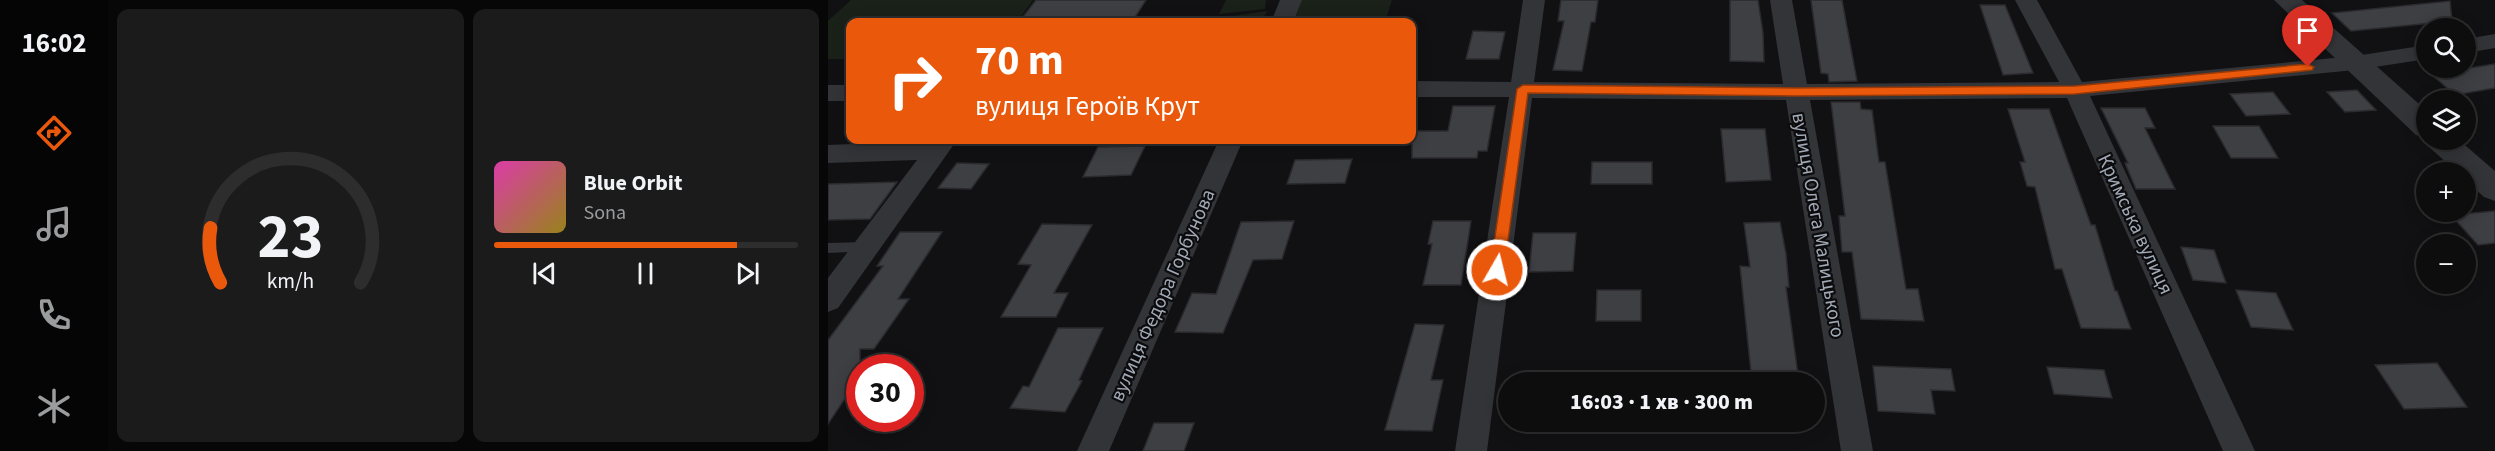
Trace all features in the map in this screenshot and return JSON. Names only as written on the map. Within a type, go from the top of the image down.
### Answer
[{"type":"street","points":[[1284,18],[1291,0]]},
{"type":"street","points":[[1471,451],[1534,0]]},
{"type":"street","name":"вулиця Олега Малицького","points":[[1781,0],[1857,451]]},
{"type":"street","name":"Кримська вулиця","points":[[2026,0],[2075,90],[2239,451]]},
{"type":"street","points":[[2287,0],[2416,118]]},
{"type":"street","points":[[2476,45],[2495,42]]},
{"type":"street","points":[[1416,90],[1796,92],[2075,90],[2355,63],[2416,54]]},
{"type":"street","points":[[828,93],[846,93]]},
{"type":"street","name":"вулиця Федора Горбунова","points":[[1093,451],[1229,144]]},
{"type":"street","points":[[828,154],[942,145]]},
{"type":"street","points":[[828,300],[942,145]]},
{"type":"street","points":[[2451,150],[2495,189]]},
{"type":"lane","points":[[828,248],[866,247]]},
{"type":"shaded area","points":[[851,0],[1033,0],[1020,18],[846,18],[846,59],[828,59],[828,21]]},
{"type":"shaded area","points":[[1226,0],[1266,0],[1265,9],[1219,14]]},
{"type":"shaded area","points":[[1296,0],[1392,0],[1386,18],[1289,18]]},
{"type":"shaded area","points":[[1267,11],[1263,18],[1219,18]]},
{"type":"building","points":[[1036,0],[1146,0],[1135,18],[1022,18]]},
{"type":"building","points":[[1561,0],[1598,0],[1595,22],[1591,22],[1582,71],[1553,70],[1564,21],[1558,21]]},
{"type":"building","points":[[1730,0],[1758,0],[1764,62],[1730,61]]},
{"type":"building","points":[[1811,0],[1842,0],[1857,81],[1829,82],[1828,74],[1821,73]]},
{"type":"building","points":[[2450,1],[2452,18],[2416,18],[2416,25],[2351,31],[2332,13]]},
{"type":"building","points":[[1980,5],[2005,5],[2033,73],[2003,75]]},
{"type":"building","points":[[1473,31],[1505,32],[1499,59],[1466,59]]},
{"type":"building","points":[[2495,64],[2495,88],[2476,91],[2449,90],[2436,78],[2476,78],[2476,67]]},
{"type":"building","points":[[2357,90],[2376,110],[2345,112],[2327,92]]},
{"type":"building","points":[[2273,92],[2290,114],[2246,116],[2230,94]]},
{"type":"building","points":[[1831,102],[1860,102],[1861,109],[1872,110],[1879,162],[1885,162],[1906,289],[1918,289],[1924,321],[1861,319],[1852,252],[1842,252],[1839,216],[1845,216]]},
{"type":"building","points":[[1453,106],[1495,106],[1487,151],[1478,151],[1477,158],[1412,158],[1412,144],[1416,144],[1416,131],[1448,131]]},
{"type":"building","points":[[2101,108],[2145,108],[2155,128],[2145,128],[2175,189],[2136,189],[2125,163],[2128,163]]},
{"type":"building","points":[[2008,109],[2049,109],[2091,225],[2095,225],[2115,291],[2117,291],[2131,329],[2081,328],[2062,269],[2055,269],[2035,187],[2027,186],[2020,162],[2025,162]]},
{"type":"building","points":[[2213,126],[2259,126],[2278,158],[2231,158]]},
{"type":"building","points":[[1721,129],[1765,129],[1771,180],[1726,182]]},
{"type":"building","points":[[1145,146],[1131,175],[1083,177],[1098,147]]},
{"type":"building","points":[[1352,159],[1345,183],[1287,184],[1295,160]]},
{"type":"building","points":[[1592,162],[1652,162],[1652,184],[1591,184]]},
{"type":"building","points":[[957,163],[989,164],[971,189],[938,188]]},
{"type":"building","points":[[897,182],[870,219],[828,220],[828,184]]},
{"type":"building","points":[[2495,211],[2495,243],[2478,245],[2476,234],[2468,234],[2457,222],[2476,222],[2476,213]]},
{"type":"building","points":[[1294,221],[1282,259],[1253,260],[1223,333],[1175,332],[1192,293],[1216,294],[1241,222]]},
{"type":"building","points":[[1433,221],[1471,221],[1461,285],[1423,285],[1432,244],[1428,244]]},
{"type":"building","points":[[1780,222],[1786,254],[1789,287],[1786,287],[1798,372],[1751,372],[1740,266],[1750,267],[1744,223]]},
{"type":"building","points":[[1042,224],[1092,225],[1054,293],[1068,293],[1056,317],[1001,317],[1031,265],[1018,264]]},
{"type":"building","points":[[900,232],[942,232],[898,299],[909,299],[874,349],[860,349],[860,354],[846,354],[846,397],[828,424],[828,340],[883,266],[877,266]]},
{"type":"building","points":[[1533,233],[1576,233],[1573,271],[1529,272]]},
{"type":"building","points":[[2181,247],[2214,250],[2226,283],[2193,280]]},
{"type":"building","points":[[1597,290],[1641,290],[1641,321],[1596,321]]},
{"type":"building","points":[[2236,290],[2276,293],[2293,330],[2251,327]]},
{"type":"building","points":[[1415,324],[1444,325],[1431,380],[1443,380],[1432,431],[1385,430]]},
{"type":"building","points":[[1058,328],[1103,328],[1079,380],[1082,381],[1065,412],[1010,408],[1023,386],[1029,387]]},
{"type":"building","points":[[2437,363],[2467,407],[2404,409],[2375,365]]},
{"type":"building","points":[[1873,366],[1951,369],[1955,391],[1931,390],[1935,414],[1878,411]]},
{"type":"building","points":[[2047,367],[2104,370],[2112,398],[2054,394]]},
{"type":"building","points":[[1154,423],[1194,423],[1184,451],[1143,451]]},
{"type":"route","points":[[1497,270],[1523,89],[1796,92],[2075,90],[2308,67]]}]
